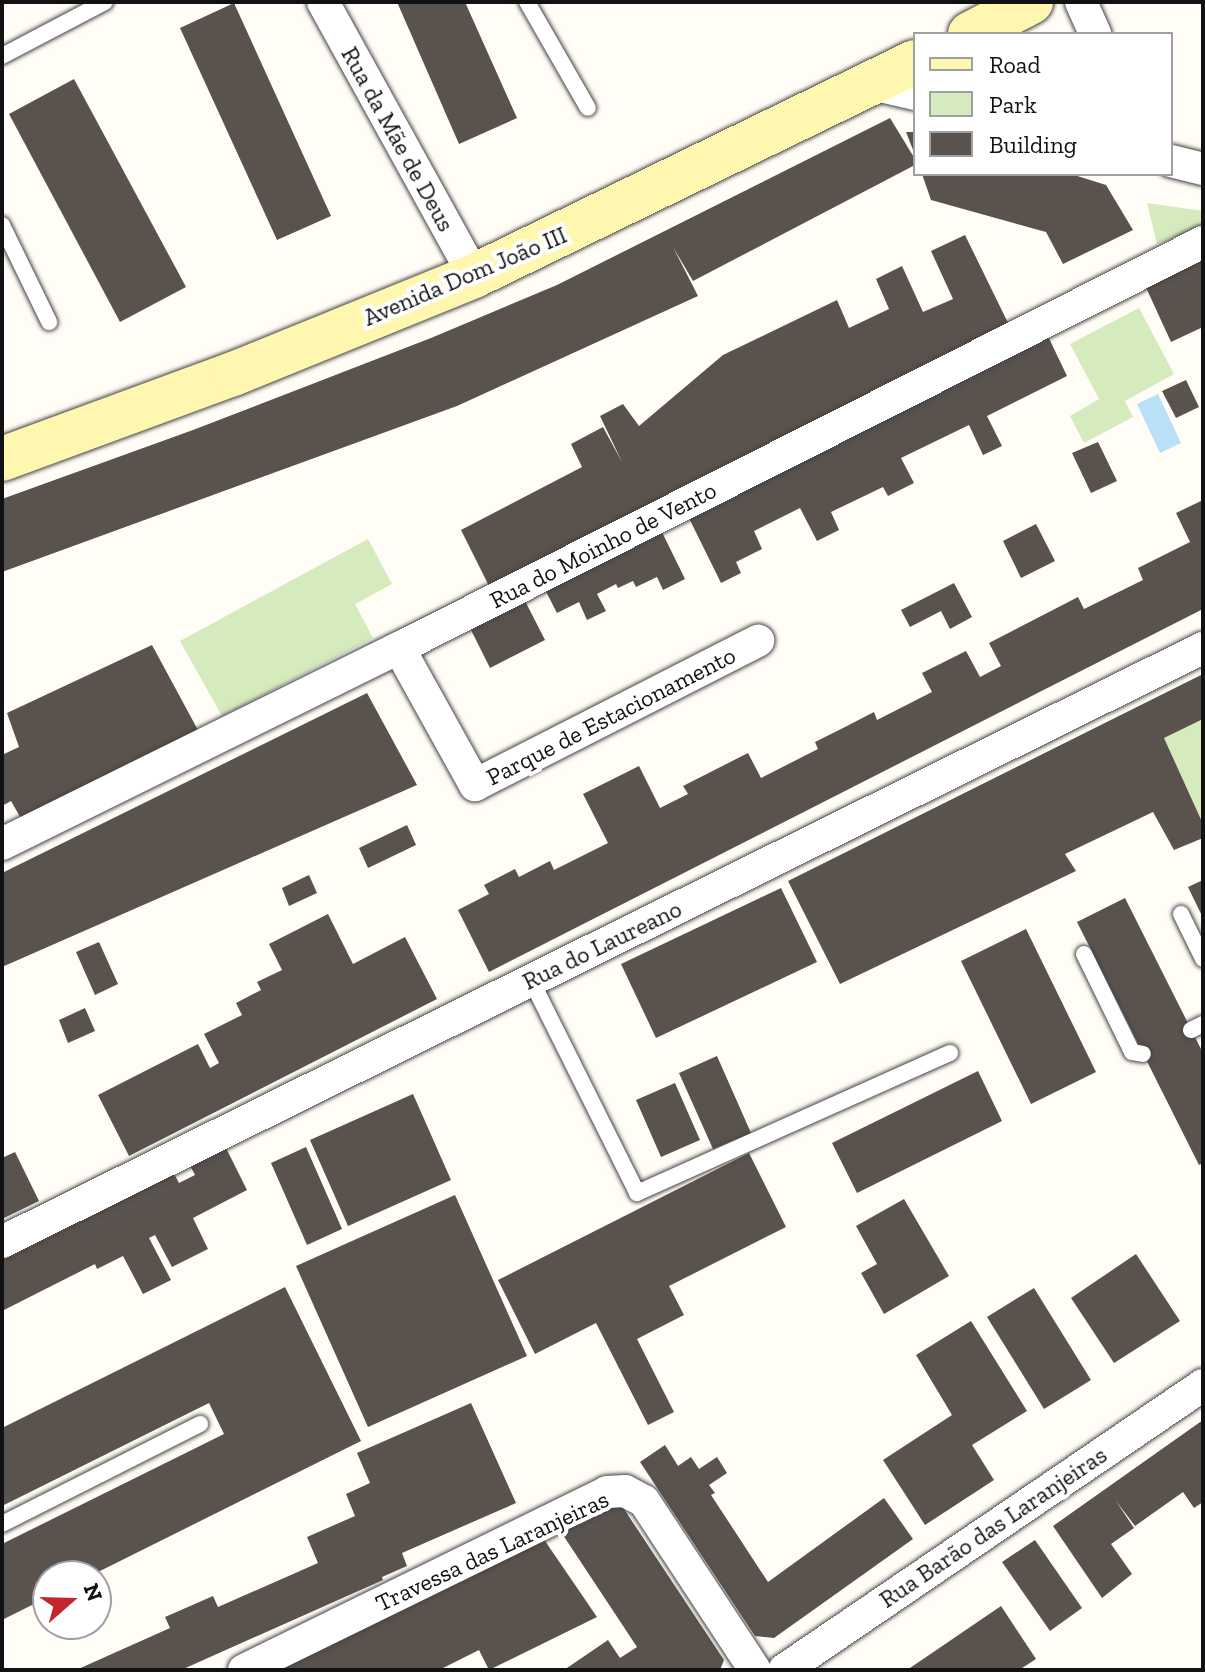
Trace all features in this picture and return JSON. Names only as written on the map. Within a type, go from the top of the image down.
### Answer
[{"type":"main road","points":[[974,32],[1025,4]]},
{"type":"main road","name":"Avenida Dom João III","points":[[2,459],[233,374],[474,276],[913,63]]},
{"type":"street","name":"Rua da Mãe de Deus","points":[[323,2],[474,276]]},
{"type":"street","points":[[1081,2],[1094,32]]},
{"type":"street","points":[[872,84],[913,94]]},
{"type":"street","name":"Rua do Moinho de Vento","points":[[2,844],[399,648],[1203,242]]},
{"type":"street","name":"Parque de Estacionamento","points":[[399,648],[475,785],[758,641]]},
{"type":"street","name":"Rua do Laureano","points":[[2,1242],[1203,648]]},
{"type":"street","name":"Rua Barão das Laranjeiras","points":[[784,1670],[1203,1385]]},
{"type":"street","name":"Travessa das Laranjeiras","points":[[244,1670],[607,1492],[625,1491],[644,1501],[755,1670]]},
{"type":"lane","points":[[2,56],[105,2]]},
{"type":"lane","points":[[527,2],[588,108]]},
{"type":"lane","points":[[2,225],[49,322]]},
{"type":"lane","points":[[1181,914],[1203,959]]},
{"type":"lane","points":[[1084,954],[1132,1052],[1143,1054]]},
{"type":"lane","points":[[531,980],[637,1193],[950,1053]]},
{"type":"lane","points":[[2,1524],[200,1424]]},
{"type":"green space","points":[[1147,203],[1203,211],[1203,228],[1157,244]]},
{"type":"green space","points":[[1139,308],[1174,374],[1125,401],[1133,417],[1084,443],[1070,416],[1099,399],[1070,344]]},
{"type":"green space","points":[[368,539],[392,584],[355,604],[373,638],[222,716],[180,641]]},
{"type":"green space","points":[[1203,719],[1203,824],[1164,738]]},
{"type":"water","points":[[1158,394],[1181,443],[1160,453],[1137,404]]},
{"type":"building","points":[[397,2],[465,2],[517,118],[459,144]]},
{"type":"building","points":[[234,3],[331,216],[277,240],[180,28]]},
{"type":"building","points":[[74,79],[186,287],[120,322],[9,114]]},
{"type":"building","points":[[890,118],[913,156],[913,166],[693,281],[673,247],[698,296],[457,406],[2,572],[2,499],[193,430],[431,338],[557,285]]},
{"type":"building","points":[[906,132],[913,132],[913,150]]},
{"type":"building","points":[[923,176],[1077,176],[1106,185],[1133,230],[1063,264],[1046,232],[931,200]]},
{"type":"building","points":[[965,235],[1011,329],[489,586],[461,530],[582,467],[571,444],[603,427],[622,462],[600,416],[623,404],[639,426],[723,355],[837,300],[849,328],[889,309],[876,279],[902,266],[923,312],[953,299],[931,251]]},
{"type":"building","points":[[1203,259],[1203,327],[1171,342],[1143,281]]},
{"type":"building","points":[[1045,330],[1067,376],[987,416],[1002,446],[983,455],[969,425],[901,458],[914,483],[888,496],[883,487],[831,512],[839,530],[817,541],[800,508],[754,531],[762,549],[736,562],[741,573],[721,583],[684,508]]},
{"type":"building","points":[[1186,380],[1199,407],[1176,418],[1162,391]]},
{"type":"building","points":[[1098,442],[1117,481],[1091,493],[1072,453]]},
{"type":"building","points":[[1203,500],[1203,609],[489,972],[458,910],[489,894],[484,885],[515,869],[519,877],[550,861],[554,870],[608,843],[583,794],[639,766],[660,808],[688,794],[683,786],[748,753],[761,778],[818,749],[815,742],[874,712],[877,720],[932,692],[922,673],[966,651],[980,677],[1001,666],[989,643],[1078,597],[1084,609],[1143,580],[1138,568],[1190,542],[1176,513]]},
{"type":"building","points":[[658,524],[685,579],[663,590],[657,577],[636,587],[633,581],[618,588],[616,584],[597,594],[606,611],[587,620],[579,602],[557,613],[541,582]]},
{"type":"building","points":[[1036,524],[1055,561],[1021,578],[1003,541]]},
{"type":"building","points":[[954,583],[972,617],[950,629],[941,611],[910,627],[901,610]]},
{"type":"building","points":[[522,595],[545,640],[490,668],[467,622]]},
{"type":"building","points":[[152,645],[199,732],[23,822],[11,801],[2,806],[2,755],[19,747],[7,713]]},
{"type":"building","points":[[1203,674],[1203,719],[1164,738],[1203,824],[1203,838],[1174,850],[1153,812],[1065,854],[1076,871],[840,984],[788,881]]},
{"type":"building","points":[[367,693],[417,785],[2,967],[2,873]]},
{"type":"building","points":[[407,825],[416,845],[368,868],[359,848]]},
{"type":"building","points":[[309,875],[317,893],[289,906],[282,888]]},
{"type":"building","points":[[1203,880],[1203,918],[1188,887]]},
{"type":"building","points":[[781,888],[817,962],[656,1038],[621,964]]},
{"type":"building","points":[[1125,898],[1203,1053],[1203,1163],[1199,1165],[1077,922]]},
{"type":"building","points":[[328,914],[353,964],[405,937],[437,999],[129,1156],[98,1095],[198,1044],[210,1068],[219,1063],[204,1034],[242,1015],[236,1003],[261,990],[257,982],[282,970],[269,944]]},
{"type":"building","points":[[1026,929],[1096,1072],[1031,1104],[961,961]]},
{"type":"building","points":[[99,942],[118,984],[95,995],[76,952]]},
{"type":"building","points":[[85,1008],[95,1031],[68,1043],[59,1020]]},
{"type":"building","points":[[717,1056],[751,1133],[713,1149],[679,1073]]},
{"type":"building","points":[[978,1071],[1002,1121],[857,1193],[832,1143]]},
{"type":"building","points":[[675,1083],[700,1140],[661,1157],[636,1100]]},
{"type":"building","points":[[413,1094],[451,1180],[348,1226],[310,1140]]},
{"type":"building","points":[[224,1144],[247,1190],[193,1218],[208,1249],[172,1267],[155,1235],[149,1238],[171,1280],[143,1294],[123,1256],[97,1269],[95,1264],[2,1311],[2,1255],[171,1168],[179,1183],[195,1175],[188,1162]]},
{"type":"building","points":[[306,1147],[342,1229],[307,1245],[271,1163]]},
{"type":"building","points":[[15,1152],[39,1201],[2,1219],[2,1158]]},
{"type":"building","points":[[749,1153],[786,1227],[669,1286],[684,1315],[637,1339],[674,1412],[648,1425],[596,1323],[535,1354],[498,1280]]},
{"type":"building","points":[[455,1195],[527,1356],[368,1427],[296,1266]]},
{"type":"building","points":[[904,1199],[949,1276],[884,1314],[861,1273],[877,1264],[856,1226]]},
{"type":"building","points":[[1136,1254],[1180,1321],[1114,1363],[1071,1298]]},
{"type":"building","points":[[285,1287],[361,1441],[112,1565],[112,1560],[32,1560],[32,1605],[2,1620],[2,1544],[224,1434],[209,1403],[2,1506],[2,1428]]},
{"type":"building","points":[[1034,1288],[1091,1380],[1044,1409],[987,1317]]},
{"type":"building","points":[[971,1321],[1027,1411],[972,1445],[994,1480],[925,1525],[883,1460],[952,1415],[916,1355]]},
{"type":"building","points":[[471,1403],[516,1503],[402,1553],[407,1566],[382,1577],[383,1580],[181,1670],[76,1670],[170,1628],[165,1617],[213,1596],[218,1607],[318,1563],[307,1537],[355,1516],[346,1494],[370,1483],[357,1453]]},
{"type":"building","points":[[1203,1420],[1203,1502],[1194,1508],[1183,1492],[1135,1526],[1116,1501],[1134,1528],[1111,1544],[1132,1574],[1102,1598],[1053,1526]]},
{"type":"building","points":[[665,1445],[678,1466],[691,1457],[699,1469],[717,1457],[727,1473],[709,1485],[715,1493],[711,1495],[768,1582],[884,1498],[913,1539],[774,1638],[755,1636],[640,1462]]},
{"type":"building","points":[[603,1504],[622,1506],[724,1660],[720,1670],[564,1670],[608,1640],[620,1658],[637,1647],[561,1532]]},
{"type":"building","points":[[543,1538],[597,1617],[489,1670],[479,1650],[439,1670],[276,1670]]},
{"type":"building","points":[[1035,1540],[1082,1608],[1050,1631],[1002,1562]]},
{"type":"building","points":[[1001,1606],[1036,1659],[1019,1670],[907,1670]]}]
